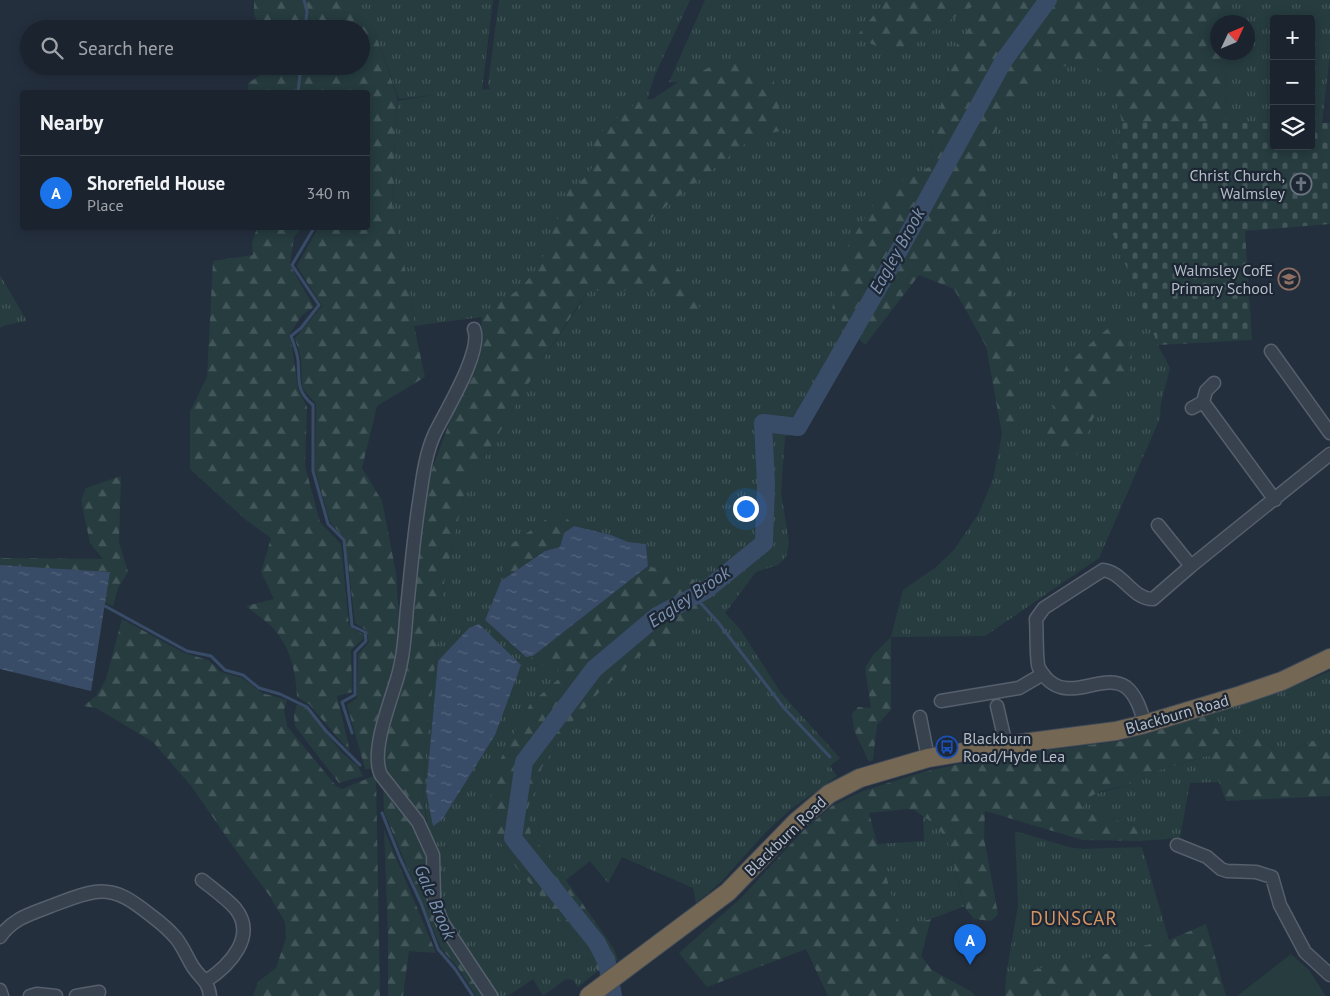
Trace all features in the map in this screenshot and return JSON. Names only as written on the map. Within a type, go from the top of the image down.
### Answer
[{"type":"highway","name":"Blackburn Road","points":[[589,996],[728,892],[796,822],[829,794],[860,778],[928,758],[1006,745],[1116,731],[1145,724],[1241,696],[1282,681],[1330,658]]},
{"type":"street","points":[[474,329],[476,332],[469,364],[434,435],[428,455],[415,532],[402,656],[380,735],[380,771],[418,822],[433,855],[434,900],[442,922],[492,996]]},
{"type":"street","points":[[1278,355],[1330,433]]},
{"type":"street","points":[[1214,383],[1206,391],[1198,405],[1275,500]]},
{"type":"street","points":[[1145,724],[1132,694],[1119,684],[1112,682],[1069,689],[1060,688],[1052,684],[1038,665],[1036,619],[1044,608],[1103,570],[1114,574],[1142,597],[1153,599],[1190,566],[1275,500],[1330,454]]},
{"type":"street","points":[[1159,530],[1190,566]]},
{"type":"street","points":[[941,702],[1019,688],[1043,674]]},
{"type":"street","points":[[997,706],[1006,745]]},
{"type":"street","points":[[920,717],[928,758]]},
{"type":"street","points":[[1177,845],[1207,857],[1227,871],[1256,872],[1272,877],[1280,905],[1305,952],[1330,975]]},
{"type":"street","points":[[202,880],[218,887],[240,916],[243,925],[241,944],[231,960],[219,973],[206,981]]},
{"type":"street","points":[[0,937],[8,926],[18,919],[76,897],[95,892],[110,892],[135,902],[168,930],[183,949],[194,968],[206,981],[210,996]]},
{"type":"street","points":[[0,990],[2,996]]},
{"type":"street","points":[[82,992],[99,992]]},
{"type":"street","points":[[30,996],[37,994],[56,996]]},
{"type":"green space","points":[[254,0],[348,0],[352,7],[366,20],[256,20],[254,14]]},
{"type":"green space","points":[[348,0],[493,0],[482,90],[490,89],[488,84],[499,0],[690,0],[654,77],[647,100],[640,100],[594,138],[596,157],[590,173],[575,187],[533,281],[482,317],[414,326],[414,313],[392,204],[397,101],[435,95],[399,99],[370,20],[366,20],[352,7]]},
{"type":"green space","points":[[705,0],[886,0],[857,37],[894,54],[983,0],[990,0],[955,47],[932,141],[933,165],[881,192],[832,311],[856,336],[838,362],[838,369],[801,430],[785,437],[781,492],[789,543],[786,557],[778,565],[756,572],[725,613],[740,629],[781,693],[840,758],[830,766],[837,776],[790,810],[767,831],[720,883],[696,903],[693,888],[622,857],[608,883],[590,861],[566,880],[531,834],[527,811],[542,767],[570,724],[603,687],[637,658],[719,606],[693,579],[648,566],[646,544],[628,542],[611,535],[574,526],[559,510],[510,545],[501,581],[485,620],[526,657],[533,656],[526,667],[554,663],[562,676],[530,704],[493,773],[561,920],[598,971],[578,987],[573,980],[566,979],[543,996],[533,979],[508,996],[494,996],[445,921],[438,901],[423,792],[444,583],[465,490],[545,356],[579,306],[608,256],[650,219],[752,138],[784,130],[721,62],[678,82],[669,82]],"holes":[[[438,661],[495,735],[442,820],[433,825],[426,791]]]},
{"type":"green space","points":[[886,0],[983,0],[894,54],[856,37]]},
{"type":"green space","points":[[990,0],[1227,0],[1227,15],[1210,15],[1210,60],[1226,60],[1225,122],[1270,123],[1270,150],[1315,150],[1315,123],[1330,123],[1330,169],[1115,162],[1122,122],[1110,77],[1088,60],[1047,71],[1013,105],[986,146],[986,194],[1021,332],[1021,424],[1002,434],[986,346],[954,289],[919,275],[865,345],[832,311],[839,260],[881,192],[933,165],[932,141],[955,47]]},
{"type":"green space","points":[[1227,0],[1330,0],[1330,54],[1322,123],[1315,123],[1315,15],[1270,15],[1270,123],[1225,122],[1226,60],[1255,60],[1255,15],[1227,15]]},
{"type":"green space","points":[[370,24],[373,27],[397,96],[392,204],[425,377],[377,406],[362,468],[382,501],[396,573],[400,633],[376,769],[365,769],[347,705],[357,698],[358,654],[369,642],[366,630],[355,623],[345,539],[330,522],[315,470],[316,404],[302,388],[301,358],[295,338],[322,306],[297,266],[317,230],[370,230],[370,90],[248,90],[248,83],[261,75],[370,75]]},
{"type":"green space","points":[[1088,60],[1110,77],[1122,122],[1106,217],[1158,345],[1170,368],[1161,403],[1160,418],[1099,558],[985,636],[891,637],[903,590],[936,567],[954,550],[979,513],[993,479],[1002,434],[1021,424],[1021,332],[986,194],[986,146],[1013,105],[1047,71]],"holes":[[[1067,364],[1126,384],[1100,403],[1046,437],[1060,382]]]},
{"type":"green space","points":[[721,62],[738,62],[773,78],[784,130],[752,138],[650,219],[651,252],[681,271],[701,310],[691,321],[662,293],[640,288],[610,293],[589,289],[545,356],[465,490],[444,583],[423,792],[427,831],[386,776],[382,757],[431,472],[464,384],[481,331],[482,314],[518,290],[538,269],[570,187],[575,187],[587,176],[593,166],[595,161],[594,138],[640,100],[653,99],[678,82]]},
{"type":"green space","points":[[1122,122],[1270,123],[1270,150],[1315,150],[1315,123],[1330,123],[1330,224],[1245,231],[1252,340],[1158,345],[1106,217]]},
{"type":"green space","points":[[256,230],[300,230],[294,237],[290,265],[314,307],[302,315],[289,335],[298,389],[307,407],[305,466],[320,522],[341,544],[349,626],[364,635],[363,639],[351,650],[352,692],[337,696],[350,752],[309,704],[297,697],[291,659],[283,641],[271,626],[246,606],[274,599],[261,572],[271,538],[246,520],[190,469],[190,412],[207,377],[213,261],[253,255],[252,242]]},
{"type":"green space","points":[[0,275],[27,321],[0,328]]},
{"type":"green space","points":[[1114,323],[1124,328],[1132,356],[1126,384],[1100,403],[1077,455],[1067,456],[1046,437],[1060,382],[1067,364]]},
{"type":"green space","points":[[121,476],[119,542],[128,572],[118,588],[113,606],[105,603],[110,572],[0,565],[0,556],[2,558],[103,559],[90,543],[81,500],[86,488]]},
{"type":"green space","points":[[559,510],[574,526],[564,533],[560,547],[545,551],[501,581],[510,545]]},
{"type":"green space","points":[[648,566],[693,579],[719,606],[637,658],[603,688],[570,724],[542,767],[527,811],[531,834],[614,949],[618,960],[598,971],[561,920],[515,866],[495,834],[489,809],[493,773],[530,704],[562,676],[554,663],[525,667],[533,656]]},
{"type":"green space","points":[[122,619],[184,653],[208,660],[221,672],[242,678],[262,693],[287,700],[284,710],[287,726],[336,786],[342,789],[376,775],[380,996],[253,996],[258,982],[276,968],[286,938],[285,922],[269,895],[192,787],[153,742],[96,708],[83,706],[96,696],[106,679]]},
{"type":"green space","points":[[891,637],[891,710],[877,725],[873,760],[869,762],[854,730],[852,714],[858,707],[871,708],[865,668],[873,655]]},
{"type":"green space","points":[[1330,671],[1330,733],[1281,756],[1259,736],[1224,740],[1207,715],[1285,689]]},
{"type":"green space","points":[[297,704],[306,708],[342,753],[358,766],[363,776],[339,783],[295,726],[294,715]]},
{"type":"green space","points":[[1207,715],[1224,740],[1259,736],[1281,756],[1330,733],[1330,796],[1226,801],[1209,755],[1153,772],[1129,774],[1131,784],[1102,791],[1089,798],[1085,803],[1082,810],[1138,827],[1140,841],[1083,840],[985,811],[984,838],[998,914],[991,921],[974,919],[966,909],[947,839],[933,823],[914,810],[869,813],[900,927],[931,919],[921,956],[932,970],[972,992],[975,996],[828,996],[806,949],[707,987],[679,953],[742,897],[804,830],[832,806],[863,791],[923,772],[987,758],[1121,741]]},
{"type":"green space","points":[[1210,755],[1219,782],[1190,783],[1180,838],[1140,841],[1138,827],[1082,810],[1084,803],[1091,795],[1131,784],[1129,774],[1153,772]]},
{"type":"green space","points":[[383,782],[416,824],[428,855],[430,894],[488,996],[476,996],[459,969],[441,948],[384,812]]},
{"type":"green space","points":[[923,816],[933,823],[947,839],[965,906],[931,919],[900,927],[877,844],[924,841]]},
{"type":"green space","points":[[384,829],[436,953],[409,951],[403,996],[388,996]]},
{"type":"green space","points":[[1015,831],[1082,849],[1142,847],[1169,940],[1006,976],[1018,905]]},
{"type":"green space","points":[[1206,924],[1226,996],[1005,996],[1006,976],[1169,940]]},
{"type":"green space","points":[[1291,954],[1309,970],[1326,996],[1237,996]]},
{"type":"water","points":[[574,526],[611,535],[628,542],[646,544],[648,566],[533,656],[526,657],[485,620],[501,581],[545,551],[560,547],[564,533]]},
{"type":"water","points":[[0,565],[110,572],[91,691],[0,669]]},
{"type":"water","points":[[479,624],[521,665],[495,735],[442,820],[433,826],[426,791],[438,661],[469,628]]},
{"type":"waterway","name":"Gale Brook","points":[[304,0],[307,11],[306,20]]},
{"type":"waterway","name":"Eagley Brook","points":[[613,996],[607,963],[597,943],[513,838],[524,762],[594,669],[657,616],[706,590],[764,543],[766,484],[763,423],[798,427],[885,276],[1004,60],[1048,0]]},
{"type":"waterway","name":"Gale Brook","points":[[298,90],[300,75]]},
{"type":"waterway","name":"Gale Brook","points":[[313,230],[292,265],[319,305],[301,328],[291,336],[298,357],[301,389],[307,400],[313,405],[313,471],[328,524],[344,540],[352,626],[365,632],[366,641],[355,652],[355,695],[342,702],[352,733]]},
{"type":"waterway","points":[[694,596],[717,621],[784,708],[830,757]]},
{"type":"waterway","points":[[105,606],[187,651],[211,656],[225,670],[243,675],[259,688],[280,694],[307,707],[326,731],[360,765]]},
{"type":"waterway","name":"Gale Brook","points":[[382,813],[421,903],[438,949],[455,969],[473,996]]},
{"type":"place","name":"Christ Church, Walmsley","points":[[1301,184]]},
{"type":"place","name":"Walmsley CofE Primary School","points":[[1289,279]]},
{"type":"place","name":"Blackburn Road/Hyde Lea","points":[[947,747]]},
{"type":"place","name":"Shorefield House","points":[[970,965]]},
{"type":"district","name":"DUNSCAR","points":[[1074,918]]}]
